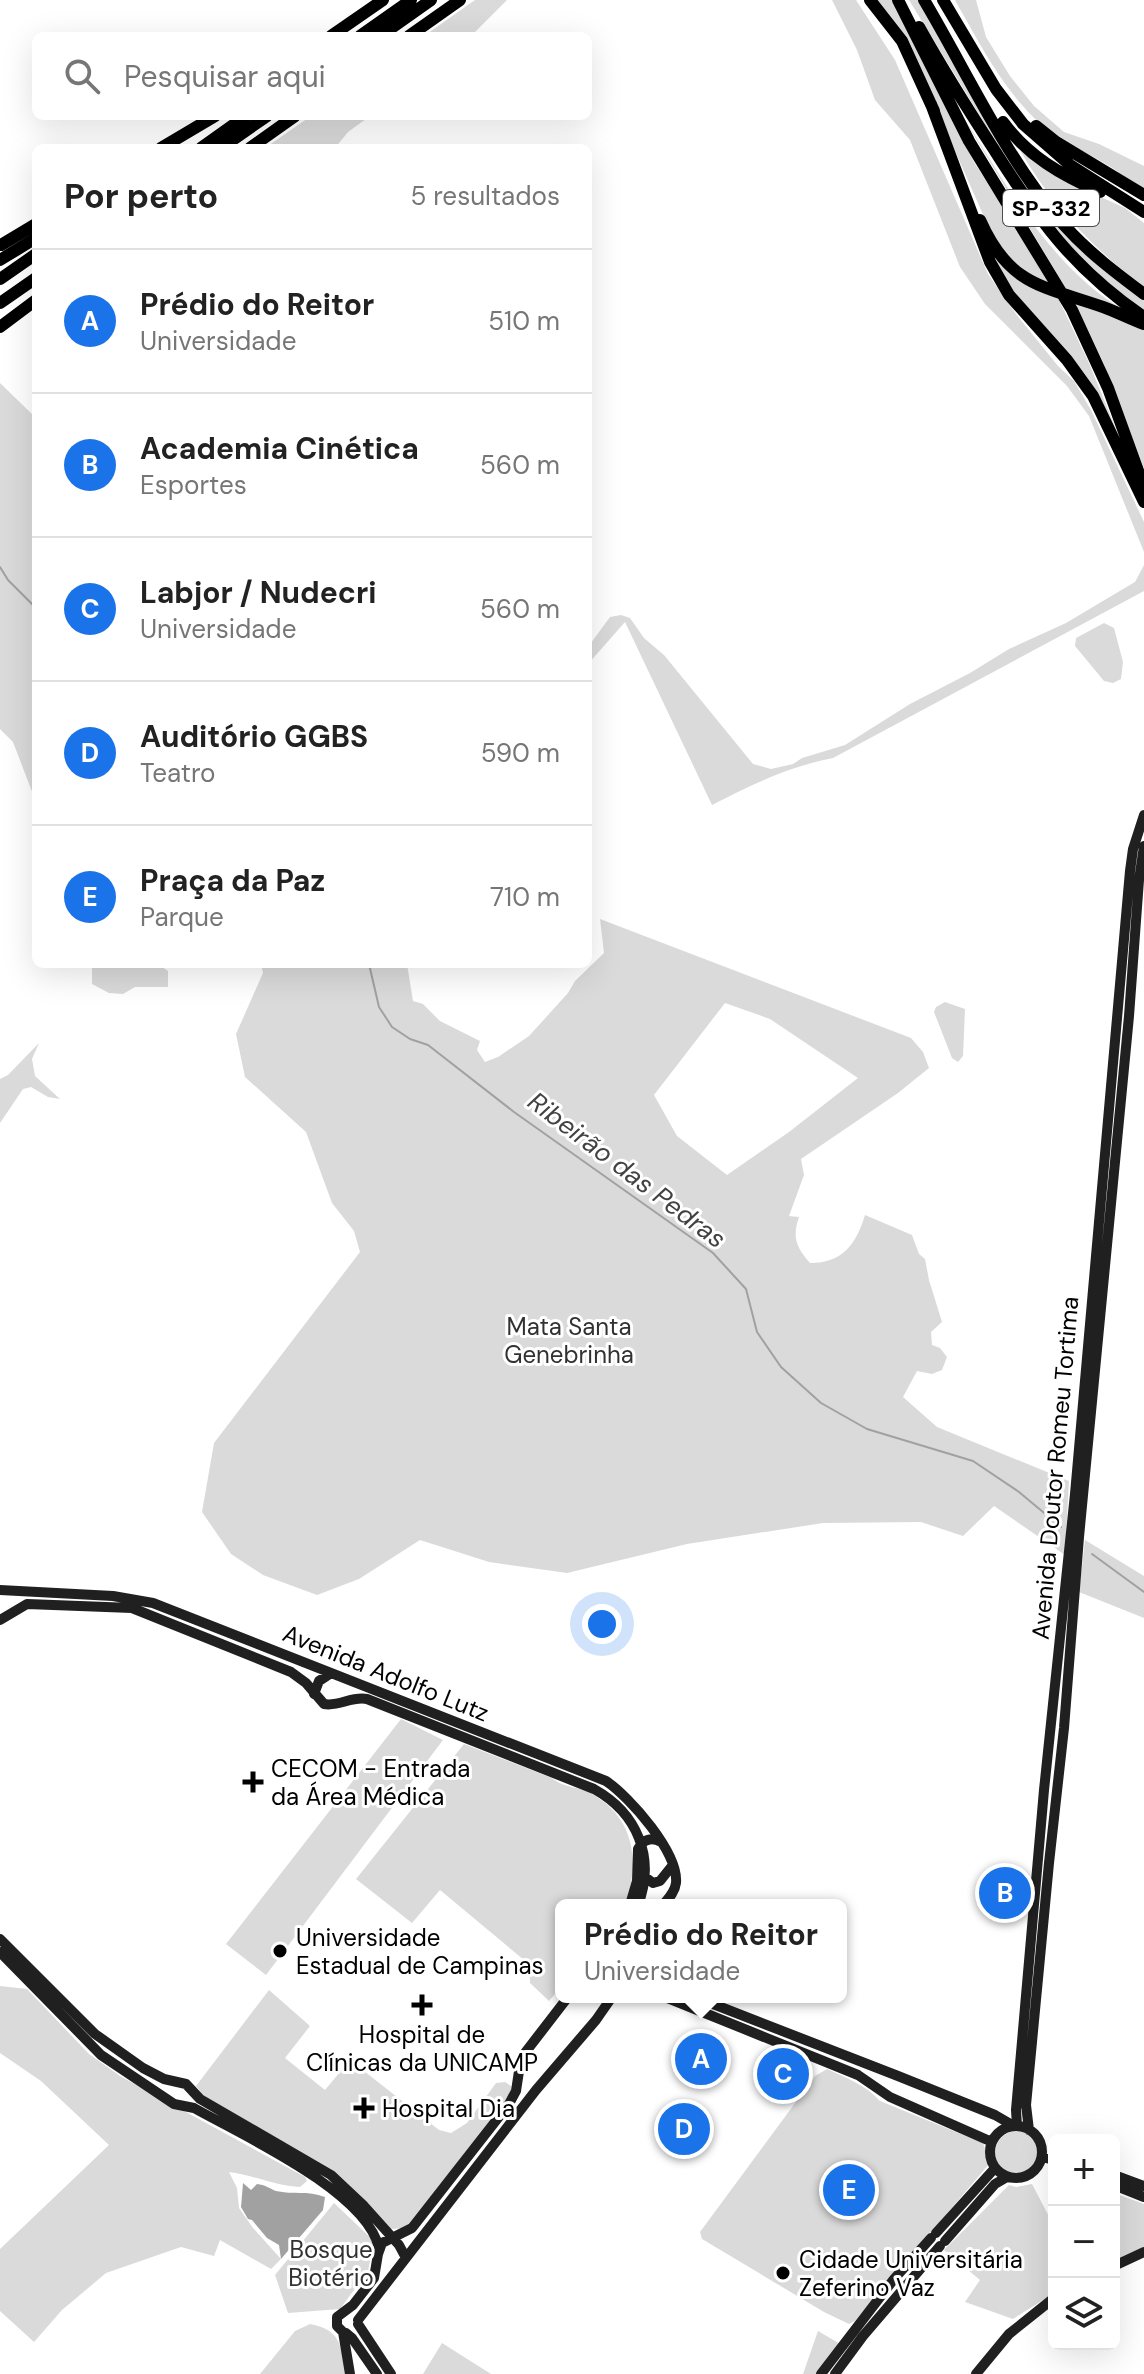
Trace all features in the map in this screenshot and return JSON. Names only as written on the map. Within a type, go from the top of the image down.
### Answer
[{"type":"highway","points":[[337,32],[383,0]]},
{"type":"highway","points":[[366,32],[411,0]]},
{"type":"highway","points":[[386,32],[431,0]]},
{"type":"highway","points":[[415,32],[460,0]]},
{"type":"highway","points":[[870,0],[902,41],[982,225],[1000,255],[1012,268],[1042,288],[1144,324]]},
{"type":"highway","points":[[901,0],[969,141],[1072,310],[1108,388],[1144,487]]},
{"type":"highway","name":"SP-332","points":[[901,0],[1036,215],[1061,247],[1091,277],[1144,317]]},
{"type":"highway","name":"SP-332","points":[[924,0],[1034,187],[1064,225],[1094,255],[1144,294]]},
{"type":"highway","points":[[943,0],[996,89],[1023,124],[1070,165],[1144,215]]},
{"type":"highway","points":[[951,15],[1011,101],[1031,121],[1056,142],[1144,195]]},
{"type":"highway","points":[[937,21],[998,116],[1021,144],[1046,165],[1144,215]]},
{"type":"highway","points":[[931,104],[990,262],[1009,295],[1067,360],[1093,396],[1144,502]]},
{"type":"highway","points":[[168,144],[209,120]]},
{"type":"highway","points":[[178,144],[210,120]]},
{"type":"highway","points":[[207,144],[240,120]]},
{"type":"highway","points":[[227,144],[261,120]]},
{"type":"highway","points":[[256,144],[289,120]]},
{"type":"highway","points":[[0,245],[32,226]]},
{"type":"highway","points":[[0,260],[32,240]]},
{"type":"highway","points":[[0,272],[32,255]]},
{"type":"highway","points":[[0,279],[32,256]]},
{"type":"highway","points":[[0,303],[32,281]]},
{"type":"highway","points":[[0,325],[32,303]]},
{"type":"main road","name":"Avenida Doutor Romeu Tortima","points":[[1016,2126],[1044,1790],[1075,1494],[1130,871],[1133,849],[1144,815]]},
{"type":"main road","name":"Avenida Doutor Romeu Tortima","points":[[1029,2130],[1026,2105],[1144,846]]},
{"type":"main road","points":[[1075,1494],[1076,1511],[1082,1513]]},
{"type":"main road","points":[[0,1590],[8,1599],[5,1616]]},
{"type":"main road","name":"Avenida Adolfo Lutz","points":[[0,1590],[113,1596],[153,1603],[606,1781],[640,1812],[661,1842],[672,1866]]},
{"type":"main road","points":[[1074,1606],[1086,1597]]},
{"type":"main road","name":"Avenida Adolfo Lutz","points":[[5,1616],[19,1606],[35,1604],[132,1608],[146,1612],[291,1672],[306,1683],[324,1704],[338,1704],[358,1697],[367,1699],[594,1789],[623,1810],[642,1843],[645,1877],[640,1899]]},
{"type":"main road","points":[[314,1694],[319,1681],[331,1673]]},
{"type":"main road","points":[[338,1704],[345,1692],[344,1678]]},
{"type":"main road","points":[[632,1899],[637,1881],[638,1849],[651,1839],[661,1842]]},
{"type":"main road","points":[[645,1877],[653,1883],[660,1881],[672,1866]]},
{"type":"main road","points":[[667,1899],[675,1888],[672,1866]]},
{"type":"main road","points":[[0,1939],[95,2034],[143,2068],[183,2082],[213,2107],[331,2175],[364,2206],[406,2258]]},
{"type":"main road","points":[[0,1952],[101,2055],[168,2099],[194,2108],[326,2184],[360,2216],[375,2236],[379,2248],[374,2278],[353,2305],[342,2312],[336,2323],[377,2374]]},
{"type":"main road","points":[[379,2248],[414,2225],[509,2104],[516,2091],[521,2058],[563,2003]]},
{"type":"main road","points":[[344,2333],[355,2330],[406,2258],[536,2090],[608,2003]]},
{"type":"main road","points":[[680,2003],[858,2075],[890,2097],[992,2142]]},
{"type":"main road","points":[[710,2003],[1029,2130],[1048,2156]]},
{"type":"main road","points":[[168,2099],[168,2089],[175,2081]]},
{"type":"main road","points":[[184,2105],[191,2089]]},
{"type":"main road","points":[[1016,2126],[996,2135],[992,2142],[990,2152],[995,2168],[1014,2179],[1029,2175],[1038,2168],[1042,2151]]},
{"type":"main road","points":[[1042,2151],[1048,2151]]},
{"type":"main road","points":[[835,2374],[995,2168]]},
{"type":"main road","points":[[821,2374],[887,2288],[995,2184],[1007,2177]]},
{"type":"main road","points":[[1120,2177],[1144,2186]]},
{"type":"main road","points":[[1120,2187],[1144,2197]]},
{"type":"main road","points":[[1120,2263],[1144,2252]]},
{"type":"main road","points":[[976,2374],[1016,2327],[1048,2303]]},
{"type":"main road","points":[[342,2312],[352,2312],[391,2374]]},
{"type":"main road","points":[[344,2333],[350,2373]]},
{"type":"main road","points":[[350,2373],[357,2364],[370,2364]]},
{"type":"green space","points":[[475,0],[507,0],[475,32],[430,32]]},
{"type":"green space","points":[[832,0],[856,0],[895,60],[988,274],[1016,314],[1074,381],[1091,410],[1144,522],[1144,552],[1089,416],[1067,386],[985,304],[960,267],[910,140],[875,100],[857,50]]},
{"type":"green space","points":[[875,0],[892,0],[974,162],[1053,286],[1018,269],[993,237],[920,72]]},
{"type":"green space","points":[[909,0],[920,0],[1027,181],[1144,299],[1144,312],[1093,273],[1034,204]]},
{"type":"green space","points":[[955,0],[976,0],[986,37],[1010,76],[1034,106],[1064,132],[1099,144],[1144,166],[1144,191],[1114,169],[1052,133],[1030,114],[994,68]]},
{"type":"green space","points":[[952,99],[1007,187],[1048,243],[1071,269],[1125,311],[1067,290]]},
{"type":"green space","points":[[305,120],[364,120],[338,144],[271,144]]},
{"type":"green space","points":[[1020,150],[1068,182],[1125,208],[1144,223],[1144,288],[1075,225],[1046,190]]},
{"type":"green space","points":[[985,239],[1015,276],[1058,298],[1125,451],[1101,400],[1007,284]]},
{"type":"green space","points":[[1075,303],[1144,329],[1144,468],[1103,362]]},
{"type":"green space","points":[[0,383],[32,414],[32,792],[13,742],[0,729]]},
{"type":"green space","points":[[1144,565],[1144,591],[833,758],[786,771],[712,805],[625,622],[592,659],[592,642],[610,617],[621,615],[630,618],[753,764],[771,769],[845,745],[910,704],[1009,649],[1066,623],[1135,582]]},
{"type":"green space","points":[[1104,623],[1114,628],[1123,662],[1121,679],[1113,683],[1104,681],[1075,646],[1076,638]]},
{"type":"green space","name":"Mata Santa Genebrinha","points":[[600,919],[911,1038],[923,1052],[929,1068],[898,1093],[801,1159],[804,1175],[789,1216],[799,1217],[797,1242],[810,1263],[831,1260],[846,1250],[857,1235],[865,1215],[912,1235],[919,1254],[925,1259],[942,1322],[931,1332],[932,1345],[940,1348],[947,1357],[942,1370],[932,1374],[917,1371],[903,1397],[937,1427],[1069,1481],[1065,1555],[994,1506],[963,1536],[921,1522],[823,1523],[687,1544],[567,1573],[489,1562],[420,1540],[359,1579],[317,1595],[263,1575],[231,1554],[202,1512],[214,1443],[360,1252],[354,1231],[332,1203],[306,1132],[245,1077],[236,1034],[263,973],[262,968],[408,968],[413,1001],[423,1004],[440,1021],[480,1041],[477,1050],[485,1062],[529,1036],[604,953]],"holes":[[[725,1003],[770,1019],[858,1078],[727,1175],[677,1136],[654,1095]]]},
{"type":"green space","points":[[92,968],[164,968],[168,971],[168,987],[135,987],[123,994],[109,993],[92,984]]},
{"type":"green space","points":[[945,1002],[965,1009],[963,1056],[958,1062],[952,1058],[934,1012]]},
{"type":"green space","points":[[39,1043],[32,1059],[35,1076],[60,1099],[48,1097],[31,1087],[23,1089],[0,1123],[0,1079],[8,1075]]},
{"type":"green space","points":[[1085,1540],[1144,1576],[1144,1618],[1079,1592]]},
{"type":"green space","points":[[401,1719],[443,1740],[266,1975],[226,1944]]},
{"type":"green space","points":[[464,1744],[592,1794],[607,1804],[626,1829],[633,1858],[628,1899],[555,1899],[555,1994],[549,2001],[530,1983],[530,1965],[440,1890],[412,1923],[356,1879]]},
{"type":"green space","points":[[0,1986],[27,1989],[89,2054],[120,2076],[305,2177],[307,2181],[300,2187],[229,2172],[237,2188],[239,2208],[281,2259],[271,2269],[220,2240],[214,2256],[181,2247],[106,2273],[62,2310],[34,2342],[0,2311],[0,2249],[109,2145],[41,2081],[0,2053]]},
{"type":"green space","points":[[269,1990],[310,2026],[285,2058],[325,2090],[350,2060],[439,2130],[451,2133],[467,2123],[496,2083],[505,2082],[511,2086],[513,2091],[414,2221],[405,2228],[391,2229],[355,2191],[321,2164],[204,2096],[196,2086]]},
{"type":"green space","points":[[827,2069],[862,2086],[880,2101],[983,2143],[990,2163],[855,2321],[849,2324],[702,2239],[700,2232],[815,2076]]},
{"type":"green space","points":[[1017,2131],[1033,2137],[1039,2153],[1033,2169],[1017,2175],[1001,2169],[995,2153],[1001,2137]]},
{"type":"green space","points":[[1032,2184],[1048,2215],[1048,2297],[1013,2319],[965,2302],[980,2280],[944,2250],[1009,2185]]},
{"type":"green space","points":[[1120,2195],[1144,2204],[1144,2252],[1120,2263]]},
{"type":"green space","name":"Bosque Biotério","points":[[334,2203],[374,2241],[368,2271],[340,2309],[288,2313],[275,2275]]},
{"type":"green space","points":[[310,2324],[334,2335],[341,2348],[346,2374],[260,2374],[295,2331]]},
{"type":"green space","points":[[818,2331],[842,2345],[822,2374],[803,2374]]},
{"type":"green space","points":[[442,2343],[491,2374],[423,2374]]},
{"type":"shaded area","points":[[243,2183],[251,2190],[257,2184],[276,2191],[325,2197],[323,2210],[281,2259],[279,2245],[248,2219],[241,2207]]},
{"type":"waterway","name":"Ribeirão das Pedras","points":[[0,567],[8,580],[32,604]]},
{"type":"waterway","name":"Ribeirão das Pedras","points":[[370,968],[379,1007],[392,1027],[410,1039],[428,1045],[514,1112],[713,1253],[746,1289],[757,1332],[781,1367],[821,1403],[867,1429],[973,1461],[1019,1492],[1061,1527]]},
{"type":"waterway","points":[[1092,1554],[1144,1592]]},
{"type":"place","name":"CECOM - Entrada da Área Médica","points":[[253,1782]]},
{"type":"place","name":"Academia Cinética","points":[[1005,1893]]},
{"type":"place","name":"Universidade Estadual de Campinas","points":[[280,1951]]},
{"type":"place","name":"Hospital de Clínicas da UNICAMP","points":[[422,2005]]},
{"type":"place","name":"Prédio do Reitor","points":[[701,2059]]},
{"type":"place","name":"Labjor / Nudecri","points":[[783,2074]]},
{"type":"place","name":"Hospital Dia","points":[[364,2108]]},
{"type":"place","name":"Auditório GGBS","points":[[684,2129]]},
{"type":"place","name":"Praça da Paz","points":[[849,2190]]},
{"type":"place","name":"Cidade Universitária Zeferino Vaz","points":[[783,2273]]}]
